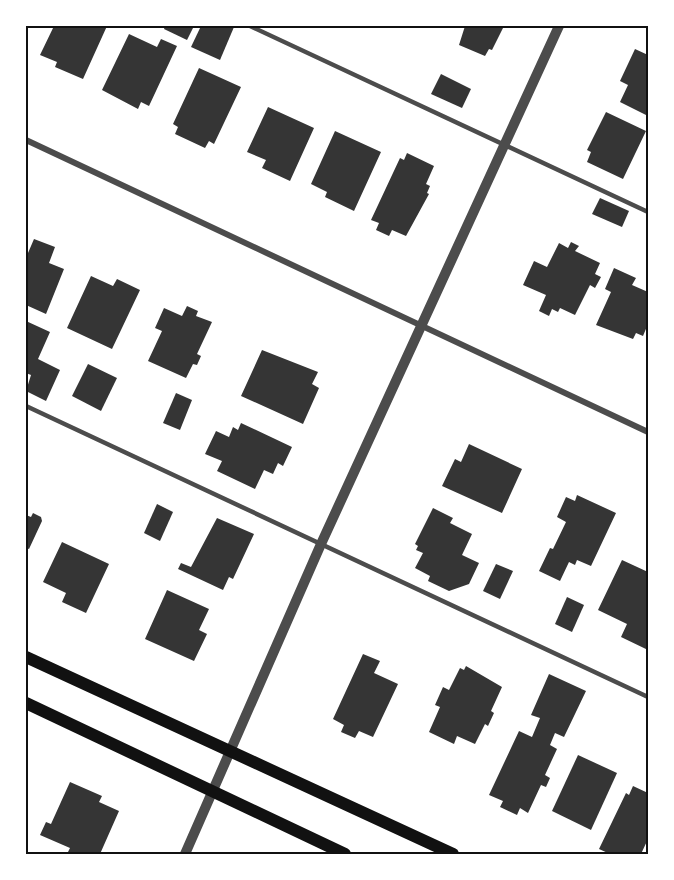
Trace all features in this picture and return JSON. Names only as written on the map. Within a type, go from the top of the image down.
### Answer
[{"type":"main road","points":[[26,657],[453,855]]},
{"type":"main road","points":[[26,703],[345,855]]},
{"type":"street","points":[[185,855],[321,544],[559,26]]},
{"type":"street","points":[[26,140],[648,432]]},
{"type":"lane","points":[[250,26],[648,212]]},
{"type":"lane","points":[[26,406],[648,697]]},
{"type":"building","points":[[54,26],[107,26],[83,79],[55,67],[57,62],[40,55]]},
{"type":"building","points":[[165,26],[194,26],[187,40],[164,29]]},
{"type":"building","points":[[201,26],[234,27],[220,60],[191,47]]},
{"type":"building","points":[[465,26],[504,26],[492,50],[489,49],[485,56],[459,45]]},
{"type":"building","points":[[129,34],[157,47],[161,39],[177,46],[149,106],[141,102],[138,109],[102,90]]},
{"type":"building","points":[[635,49],[648,55],[648,116],[620,102],[628,85],[620,81]]},
{"type":"building","points":[[199,68],[241,87],[214,144],[209,141],[205,148],[175,134],[178,127],[173,124]]},
{"type":"building","points":[[441,74],[471,89],[462,108],[431,94]]},
{"type":"building","points":[[268,107],[314,128],[290,181],[262,168],[266,160],[247,152]]},
{"type":"building","points":[[606,112],[646,131],[623,179],[587,162],[591,152],[587,150]]},
{"type":"building","points":[[335,131],[381,152],[354,211],[325,197],[327,192],[311,184]]},
{"type":"building","points":[[407,153],[434,166],[426,184],[430,186],[427,193],[429,194],[406,236],[392,230],[389,236],[376,230],[379,223],[371,220],[400,158],[404,160]]},
{"type":"building","points":[[600,198],[629,211],[622,227],[592,214]]},
{"type":"building","points":[[34,239],[55,247],[49,263],[64,269],[46,314],[26,305],[26,252],[28,253]]},
{"type":"building","points":[[571,242],[579,246],[575,251],[600,263],[595,274],[601,277],[595,288],[590,285],[575,315],[560,308],[558,312],[552,309],[549,316],[539,311],[546,295],[523,285],[534,261],[547,267],[559,243],[568,248]]},
{"type":"building","points":[[614,268],[636,278],[632,285],[648,292],[648,324],[643,336],[636,333],[633,339],[596,325],[611,292],[605,289]]},
{"type":"building","points":[[91,276],[113,286],[117,279],[140,290],[112,349],[67,328]]},
{"type":"building","points":[[187,306],[198,311],[196,316],[212,322],[197,354],[201,356],[197,365],[193,364],[186,378],[148,361],[162,331],[155,328],[164,308],[182,316]]},
{"type":"building","points":[[26,321],[50,332],[38,359],[60,370],[46,401],[26,391],[31,375],[26,373]]},
{"type":"building","points":[[262,350],[318,372],[312,384],[319,388],[303,424],[241,396]]},
{"type":"building","points":[[88,364],[117,378],[101,411],[72,396]]},
{"type":"building","points":[[176,393],[192,400],[180,430],[163,423]]},
{"type":"building","points":[[241,423],[292,447],[283,466],[278,463],[273,474],[264,470],[255,489],[217,471],[222,461],[205,454],[216,431],[229,437],[233,427],[238,430]]},
{"type":"building","points":[[469,444],[522,469],[502,513],[442,486],[455,459],[461,462]]},
{"type":"building","points":[[577,495],[616,513],[591,566],[577,560],[575,565],[569,562],[560,581],[539,571],[566,522],[557,517],[566,497],[575,501]]},
{"type":"building","points":[[157,504],[173,512],[160,541],[144,533]]},
{"type":"building","points":[[433,508],[453,518],[450,523],[472,534],[462,555],[479,563],[469,584],[449,591],[428,581],[430,576],[415,568],[423,553],[416,550],[418,546],[415,544]]},
{"type":"building","points":[[33,513],[41,517],[42,521],[29,549],[26,548],[26,515],[31,517]]},
{"type":"building","points":[[217,518],[254,534],[233,579],[229,577],[223,590],[178,569],[181,563],[191,567]]},
{"type":"building","points":[[62,542],[109,564],[86,613],[62,602],[66,593],[43,582]]},
{"type":"building","points":[[622,560],[648,572],[648,650],[621,637],[627,624],[598,610]]},
{"type":"building","points":[[496,564],[513,571],[500,599],[483,591]]},
{"type":"building","points":[[167,590],[209,609],[199,630],[207,634],[194,661],[145,639]]},
{"type":"building","points":[[567,597],[584,605],[572,632],[555,624]]},
{"type":"building","points":[[363,654],[380,661],[374,673],[398,684],[373,737],[359,731],[355,738],[341,732],[344,725],[333,719]]},
{"type":"building","points":[[466,666],[502,687],[491,711],[494,713],[488,726],[485,724],[475,744],[457,736],[454,744],[429,732],[440,707],[435,705],[443,687],[449,690],[460,668],[464,670]]},
{"type":"building","points":[[549,674],[586,691],[564,737],[555,733],[550,745],[557,749],[545,775],[550,778],[546,787],[541,785],[528,813],[520,808],[517,815],[500,807],[503,801],[489,795],[519,731],[532,737],[540,718],[531,715]]},
{"type":"building","points":[[578,755],[617,773],[591,830],[552,811]]},
{"type":"building","points":[[70,782],[102,796],[99,802],[119,811],[100,854],[96,852],[95,854],[74,854],[68,852],[70,848],[40,835],[46,822],[51,824]]},
{"type":"building","points":[[633,786],[648,793],[648,839],[641,854],[610,854],[599,849],[626,793],[629,795]]}]
